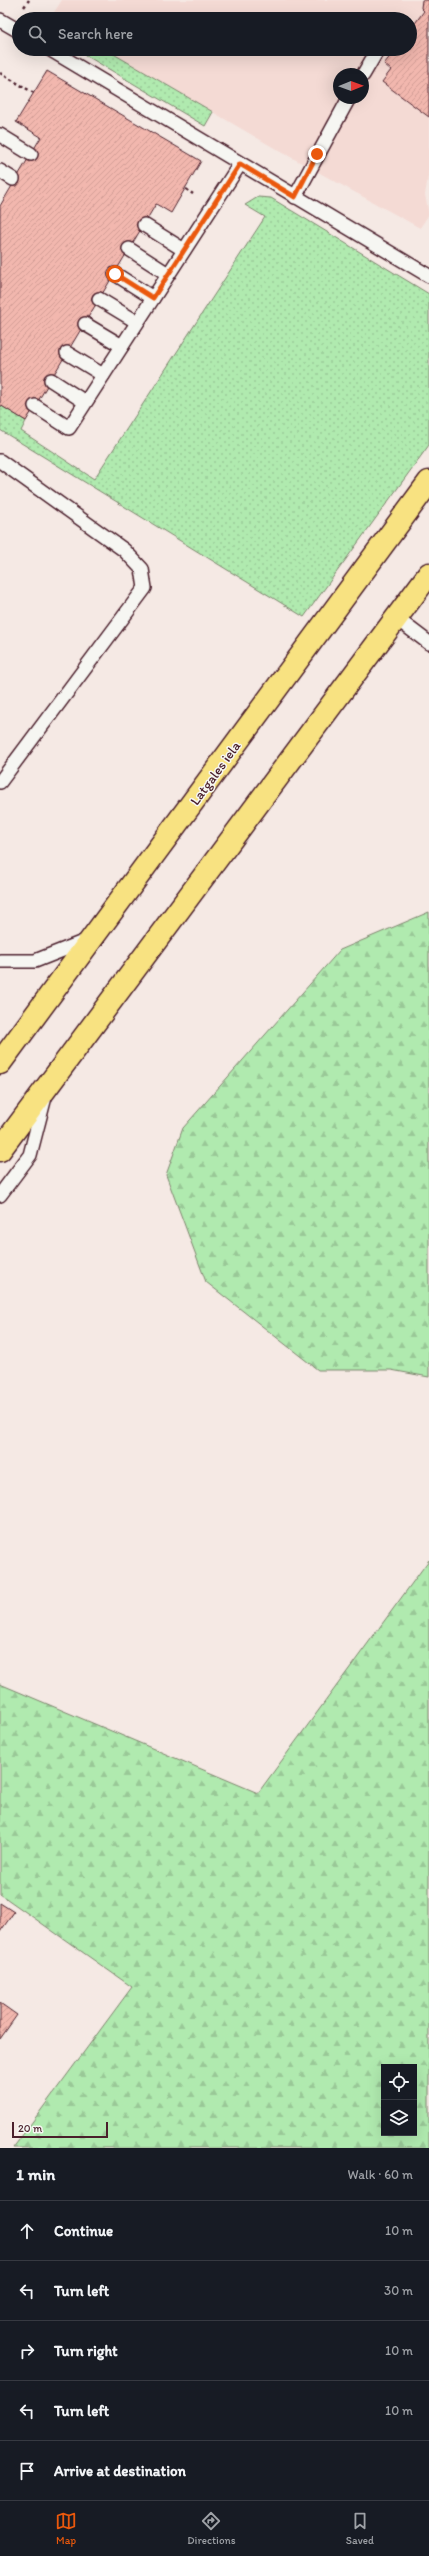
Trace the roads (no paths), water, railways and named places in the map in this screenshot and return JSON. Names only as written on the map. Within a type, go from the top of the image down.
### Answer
[{"type":"highway","name":"Latgales iela","points":[[0,1063],[94,938],[429,482]]},
{"type":"highway","points":[[0,1150],[429,574]]},
{"type":"lane","points":[[0,20],[12,26]]},
{"type":"lane","points":[[61,56],[429,276]]},
{"type":"lane","points":[[367,68],[374,56]]},
{"type":"lane","points":[[295,197],[347,104]]},
{"type":"lane","points":[[0,135],[31,154]]},
{"type":"lane","points":[[35,406],[69,428],[240,164]]},
{"type":"lane","points":[[0,171],[12,179]]},
{"type":"lane","points":[[144,225],[184,250]]},
{"type":"lane","points":[[129,249],[168,274]]},
{"type":"lane","points":[[115,274],[153,298]]},
{"type":"lane","points":[[100,299],[137,322]]},
{"type":"lane","points":[[85,324],[122,346]]},
{"type":"lane","points":[[67,353],[103,375]]},
{"type":"lane","points":[[51,380],[85,402]]},
{"type":"lane","points":[[0,461],[124,550],[142,569],[145,588],[0,782]]},
{"type":"lane","points":[[396,618],[429,643]]},
{"type":"lane","points":[[0,962],[35,961],[94,938]]},
{"type":"lane","points":[[0,1196],[30,1155],[48,1085]]}]
